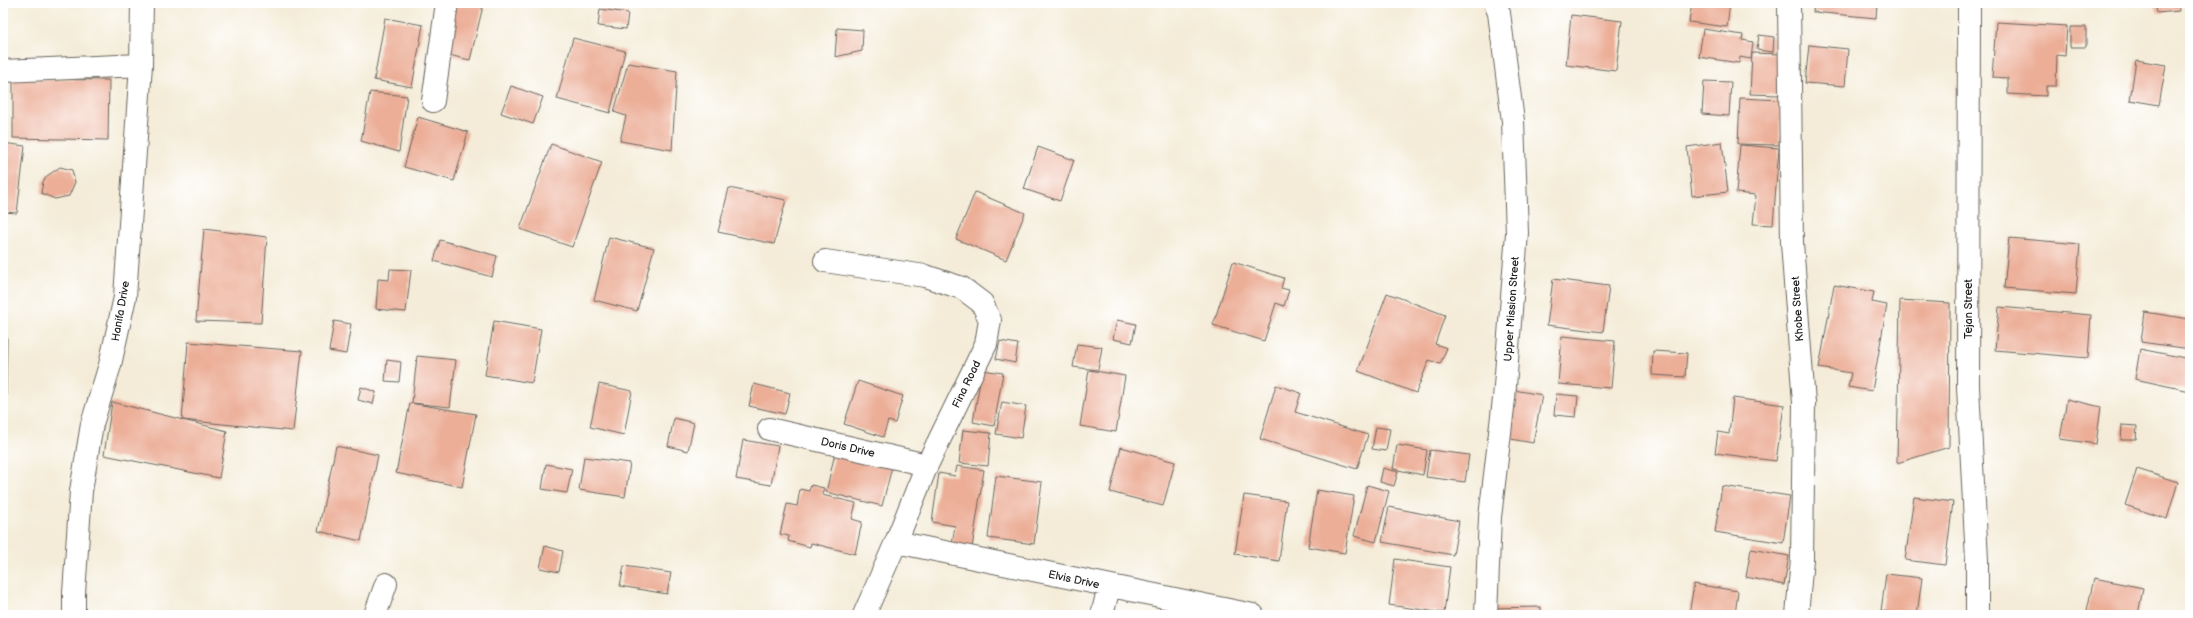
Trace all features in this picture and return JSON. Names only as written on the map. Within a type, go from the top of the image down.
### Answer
[{"type":"street","name":"Hanifa Drive","points":[[74,615],[74,593],[81,490],[92,424],[110,365],[125,297],[141,65],[142,3]]},
{"type":"street","points":[[434,101],[447,3]]},
{"type":"street","name":"Upper Mission Street","points":[[1486,615],[1490,517],[1504,400],[1517,233],[1513,121],[1499,13],[1495,3]]},
{"type":"street","name":"Khobe Street","points":[[1790,3],[1792,242],[1804,403],[1802,560],[1797,615]]},
{"type":"street","name":"Tejan Street","points":[[1969,3],[1968,387],[1977,560],[1977,615]]},
{"type":"street","points":[[3,71],[141,65]]},
{"type":"street","name":"Fina Road","points":[[825,261],[925,276],[962,288],[982,303],[990,320],[986,344],[927,465],[896,542],[864,615]]},
{"type":"street","name":"Doris Drive","points":[[769,430],[927,465]]},
{"type":"street","name":"Elvis Drive","points":[[896,542],[1253,615]]},
{"type":"street","points":[[375,615],[386,584]]},
{"type":"street","points":[[1102,615],[1109,586]]},
{"type":"building","points":[[452,3],[468,3],[483,6],[470,60],[440,53]]},
{"type":"building","points":[[1692,3],[1730,3],[1727,27],[1689,22]]},
{"type":"building","points":[[1814,3],[1877,3],[1876,18],[1813,12]]},
{"type":"building","points":[[2155,3],[2178,3],[2179,11],[2157,13]]},
{"type":"building","points":[[600,9],[628,13],[626,29],[598,26]]},
{"type":"building","points":[[1571,15],[1622,21],[1616,71],[1566,65]]},
{"type":"building","points":[[385,18],[423,25],[412,87],[374,80]]},
{"type":"building","points":[[1996,22],[2067,26],[2065,56],[2057,55],[2056,86],[2046,86],[2046,96],[2008,94],[2008,78],[1992,77]]},
{"type":"building","points":[[2070,27],[2086,27],[2086,47],[2070,47]]},
{"type":"building","points":[[837,28],[863,30],[862,51],[835,57]]},
{"type":"building","points":[[1703,29],[1743,35],[1742,40],[1753,42],[1751,59],[1740,57],[1739,63],[1699,57]]},
{"type":"building","points":[[1759,35],[1774,37],[1773,52],[1757,50]]},
{"type":"building","points":[[573,38],[625,51],[610,113],[557,99]]},
{"type":"building","points":[[1809,45],[1848,49],[1845,86],[1805,83]]},
{"type":"building","points":[[1752,53],[1781,54],[1779,95],[1750,94]]},
{"type":"building","points":[[2136,60],[2166,65],[2159,105],[2130,100]]},
{"type":"building","points":[[628,63],[677,71],[672,150],[620,141],[626,116],[614,112]]},
{"type":"building","points":[[13,79],[109,80],[108,140],[13,138]]},
{"type":"building","points":[[1704,81],[1731,82],[1729,116],[1702,114]]},
{"type":"building","points":[[511,86],[543,97],[533,124],[501,113]]},
{"type":"building","points":[[370,92],[407,96],[399,152],[361,141]]},
{"type":"building","points":[[1740,98],[1781,100],[1779,145],[1738,144]]},
{"type":"building","points":[[418,117],[468,132],[454,181],[404,167]]},
{"type":"building","points":[[1722,142],[1728,192],[1692,196],[1687,147]]},
{"type":"building","points":[[3,143],[25,146],[17,213],[3,212]]},
{"type":"building","points":[[551,144],[602,162],[572,247],[520,229]]},
{"type":"building","points":[[1740,145],[1779,148],[1773,225],[1753,224],[1756,195],[1736,193]]},
{"type":"building","points":[[1038,147],[1074,160],[1060,201],[1024,189]]},
{"type":"building","points":[[60,167],[72,170],[75,182],[69,196],[55,199],[41,193],[43,182],[47,176]]},
{"type":"building","points":[[729,188],[786,200],[774,244],[718,232]]},
{"type":"building","points":[[975,192],[1025,213],[1006,260],[956,239]]},
{"type":"building","points":[[204,229],[267,237],[261,323],[196,321]]},
{"type":"building","points":[[609,237],[654,248],[637,311],[594,300]]},
{"type":"building","points":[[2009,238],[2080,244],[2076,294],[2004,288]]},
{"type":"building","points":[[440,240],[497,256],[492,277],[434,261]]},
{"type":"building","points":[[1233,262],[1284,278],[1281,288],[1289,290],[1284,306],[1276,303],[1264,341],[1213,325]]},
{"type":"building","points":[[390,269],[411,270],[406,312],[376,309],[378,279],[389,280]]},
{"type":"building","points":[[1553,279],[1609,286],[1603,332],[1547,325]]},
{"type":"building","points":[[1834,285],[1874,292],[1872,302],[1887,305],[1872,391],[1848,387],[1851,373],[1819,368]]},
{"type":"building","points":[[1387,293],[1445,315],[1435,344],[1447,348],[1440,364],[1429,360],[1416,393],[1358,371]]},
{"type":"building","points":[[1900,300],[1950,303],[1949,447],[1897,463]]},
{"type":"building","points":[[1999,307],[2091,315],[2088,358],[1995,350]]},
{"type":"building","points":[[2145,312],[2190,319],[2190,349],[2141,342]]},
{"type":"building","points":[[1117,320],[1136,324],[1132,343],[1113,339]]},
{"type":"building","points":[[334,321],[351,324],[346,354],[329,351]]},
{"type":"building","points":[[494,321],[541,329],[532,383],[485,375]]},
{"type":"building","points":[[3,336],[7,336],[6,396],[3,396]]},
{"type":"building","points":[[1562,336],[1615,341],[1611,388],[1558,384]]},
{"type":"building","points":[[1000,341],[1018,344],[1015,363],[996,359]]},
{"type":"building","points":[[188,342],[302,351],[293,431],[182,420]]},
{"type":"building","points":[[1077,344],[1102,347],[1098,370],[1073,367]]},
{"type":"building","points":[[2140,349],[2190,359],[2190,391],[2135,379]]},
{"type":"building","points":[[1653,351],[1687,353],[1685,377],[1652,375]]},
{"type":"building","points":[[417,356],[456,360],[450,407],[412,403]]},
{"type":"building","points":[[387,360],[401,362],[399,382],[385,381]]},
{"type":"building","points":[[982,370],[1003,373],[994,426],[973,422]]},
{"type":"building","points":[[1089,370],[1125,376],[1116,432],[1080,426]]},
{"type":"building","points":[[858,381],[903,396],[895,423],[888,421],[883,437],[844,424]]},
{"type":"building","points":[[599,384],[632,391],[624,435],[590,427]]},
{"type":"building","points":[[754,384],[790,393],[785,414],[749,406]]},
{"type":"building","points":[[1276,385],[1301,393],[1295,412],[1368,435],[1357,469],[1260,439]]},
{"type":"building","points":[[361,387],[376,392],[373,404],[358,400]]},
{"type":"building","points":[[1514,390],[1542,395],[1533,443],[1505,438]]},
{"type":"building","points":[[1556,394],[1578,396],[1576,417],[1554,415]]},
{"type":"building","points":[[1733,398],[1784,405],[1776,461],[1715,453],[1718,432],[1729,434]]},
{"type":"building","points":[[2067,399],[2101,407],[2096,444],[2060,439]]},
{"type":"building","points":[[112,402],[227,431],[219,478],[104,455]]},
{"type":"building","points":[[1002,402],[1026,406],[1021,438],[996,434]]},
{"type":"building","points":[[410,403],[476,414],[462,487],[396,473]]},
{"type":"building","points":[[674,418],[694,423],[688,451],[668,446]]},
{"type":"building","points":[[2122,425],[2137,426],[2136,440],[2121,440]]},
{"type":"building","points":[[1376,427],[1390,429],[1386,451],[1372,449]]},
{"type":"building","points":[[963,430],[991,433],[988,466],[959,463]]},
{"type":"building","points":[[743,440],[778,446],[771,485],[736,479]]},
{"type":"building","points":[[1397,445],[1427,450],[1423,475],[1393,469]]},
{"type":"building","points":[[336,446],[378,455],[361,541],[318,531]]},
{"type":"building","points":[[1121,447],[1175,462],[1163,506],[1110,492]]},
{"type":"building","points":[[836,449],[893,463],[882,506],[826,492]]},
{"type":"building","points":[[1430,450],[1469,455],[1465,482],[1426,477]]},
{"type":"building","points":[[584,457],[630,463],[625,497],[579,490]]},
{"type":"building","points":[[546,464],[572,469],[567,493],[542,489]]},
{"type":"building","points":[[957,466],[984,470],[972,548],[952,545],[955,526],[932,522],[939,473],[955,476]]},
{"type":"building","points":[[1383,468],[1398,472],[1394,486],[1380,482]]},
{"type":"building","points":[[2137,469],[2178,482],[2167,519],[2125,505]]},
{"type":"building","points":[[996,476],[1042,482],[1034,544],[988,538]]},
{"type":"building","points":[[811,485],[824,488],[822,495],[856,503],[852,519],[862,522],[855,554],[811,543],[810,547],[788,541],[789,536],[780,534],[787,504],[797,506],[800,489],[809,491]]},
{"type":"building","points":[[1367,485],[1389,491],[1376,542],[1354,536]]},
{"type":"building","points":[[1722,486],[1790,496],[1783,543],[1715,532]]},
{"type":"building","points":[[1317,490],[1354,496],[1345,553],[1308,547]]},
{"type":"building","points":[[1244,495],[1287,501],[1279,561],[1235,554]]},
{"type":"building","points":[[1914,497],[1953,502],[1945,565],[1905,560]]},
{"type":"building","points":[[1389,507],[1459,521],[1453,555],[1382,542]]},
{"type":"building","points":[[545,546],[563,551],[559,572],[540,568]]},
{"type":"building","points":[[1751,549],[1789,556],[1784,585],[1746,577]]},
{"type":"building","points":[[1395,559],[1450,567],[1444,613],[1389,605]]},
{"type":"building","points":[[624,566],[671,573],[667,594],[620,586]]},
{"type":"building","points":[[1886,574],[1922,578],[1917,615],[1881,611]]},
{"type":"building","points":[[2094,578],[2143,588],[2138,615],[2086,615]]},
{"type":"building","points":[[1694,584],[1738,591],[1735,615],[1689,615]]},
{"type":"building","points":[[1541,607],[1541,615],[1491,615],[1491,608]]}]
